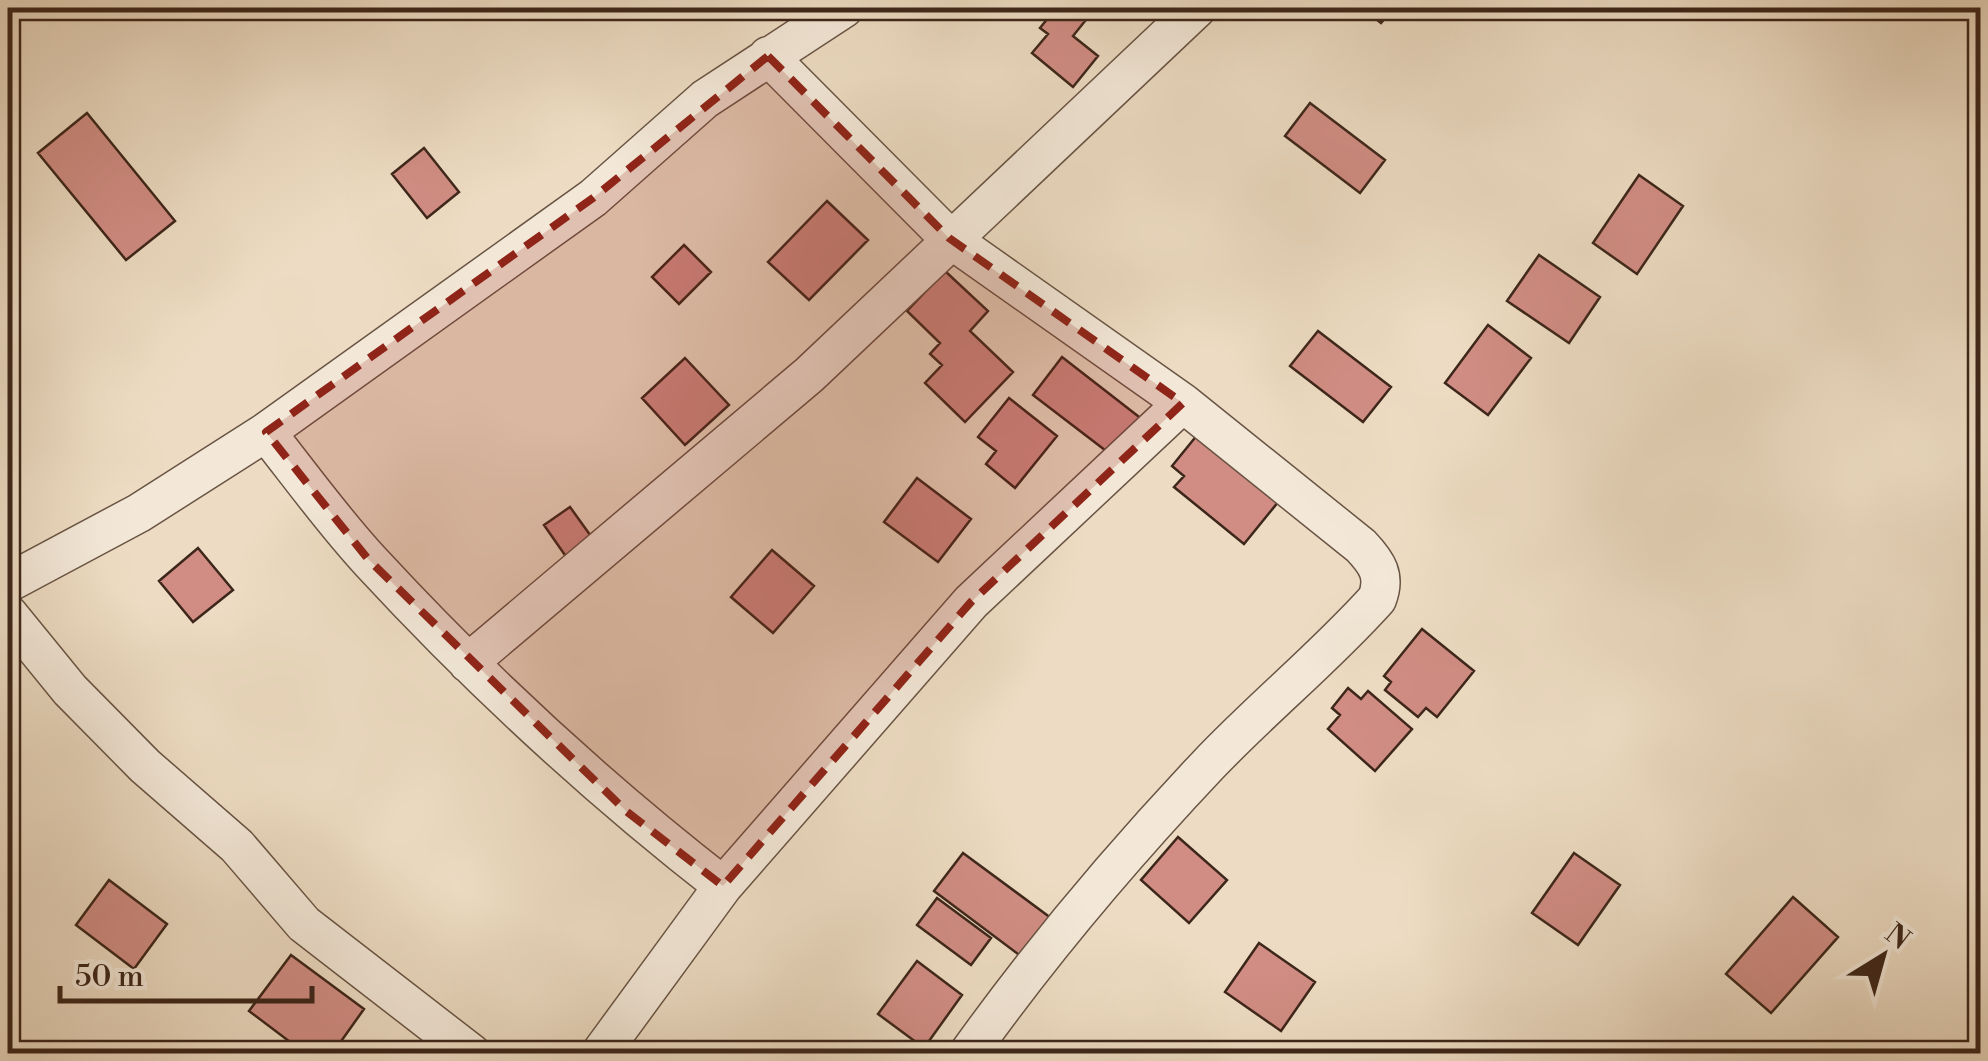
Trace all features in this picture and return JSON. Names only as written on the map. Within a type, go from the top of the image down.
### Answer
[{"type":"street","points":[[8,583],[139,514],[266,432],[593,198],[705,99],[844,8]]},
{"type":"street","points":[[468,663],[809,375],[949,238],[1197,8]]},
{"type":"street","points":[[768,56],[949,238],[1183,403],[1361,546],[1375,561],[1382,586],[1364,614],[1266,705],[1120,861],[1018,983],[968,1054]]},
{"type":"street","points":[[600,1054],[723,886],[971,602],[1183,403]]},
{"type":"street","points":[[266,432],[368,560],[468,663],[626,811],[723,886]]},
{"type":"street","points":[[8,614],[70,690],[145,766],[237,846],[304,924],[472,1054]]},
{"type":"highlighted area","points":[[768,56],[949,238],[1183,403],[971,602],[723,886],[626,811],[368,559],[266,432],[593,198]]},
{"type":"building","points":[[1056,8],[1069,8],[1085,21],[1073,36],[1098,56],[1073,87],[1032,53],[1048,34],[1040,28]]},
{"type":"building","points":[[1362,8],[1394,8],[1381,23]]},
{"type":"building","points":[[1310,103],[1385,160],[1360,193],[1285,136]]},
{"type":"building","points":[[87,113],[175,221],[126,260],[38,153]]},
{"type":"building","points":[[424,148],[459,192],[427,218],[392,174]]},
{"type":"building","points":[[1639,175],[1683,206],[1637,274],[1593,243]]},
{"type":"building","points":[[827,201],[868,240],[809,300],[768,262]]},
{"type":"building","points":[[684,245],[711,272],[679,304],[652,277]]},
{"type":"building","points":[[1539,255],[1600,297],[1569,343],[1507,301]]},
{"type":"building","points":[[945,271],[988,311],[970,331],[1013,372],[965,422],[925,383],[942,365],[930,354],[940,343],[907,311]]},
{"type":"building","points":[[1488,325],[1531,358],[1488,415],[1445,383]]},
{"type":"building","points":[[1318,331],[1391,387],[1363,422],[1290,366]]},
{"type":"building","points":[[1062,357],[1143,420],[1114,457],[1033,395]]},
{"type":"building","points":[[685,358],[729,405],[685,445],[642,398]]},
{"type":"building","points":[[1009,398],[1057,436],[1015,488],[986,464],[996,451],[978,437]]},
{"type":"building","points":[[1198,434],[1279,501],[1244,544],[1174,487],[1184,476],[1172,466]]},
{"type":"building","points":[[917,478],[971,519],[938,562],[884,522]]},
{"type":"building","points":[[570,507],[593,539],[567,558],[544,525]]},
{"type":"building","points":[[198,548],[233,590],[193,622],[159,581]]},
{"type":"building","points":[[772,550],[814,586],[773,633],[731,597]]},
{"type":"building","points":[[1422,629],[1474,671],[1437,717],[1426,708],[1418,717],[1385,690],[1391,682],[1384,676]]},
{"type":"building","points":[[1348,688],[1361,699],[1368,691],[1412,729],[1375,771],[1328,729],[1340,715],[1332,708]]},
{"type":"building","points":[[1178,837],[1227,880],[1189,923],[1141,880]]},
{"type":"building","points":[[963,853],[1055,921],[1026,960],[934,891]]},
{"type":"building","points":[[1574,853],[1620,885],[1578,945],[1532,913]]},
{"type":"building","points":[[109,880],[167,924],[134,969],[76,925]]},
{"type":"building","points":[[1793,897],[1838,937],[1771,1013],[1726,974]]},
{"type":"building","points":[[937,898],[991,938],[971,965],[917,925]]},
{"type":"building","points":[[1259,943],[1315,982],[1281,1031],[1225,992]]},
{"type":"building","points":[[291,955],[364,1009],[332,1054],[306,1054],[249,1011]]},
{"type":"building","points":[[917,961],[962,995],[924,1048],[878,1014]]}]
